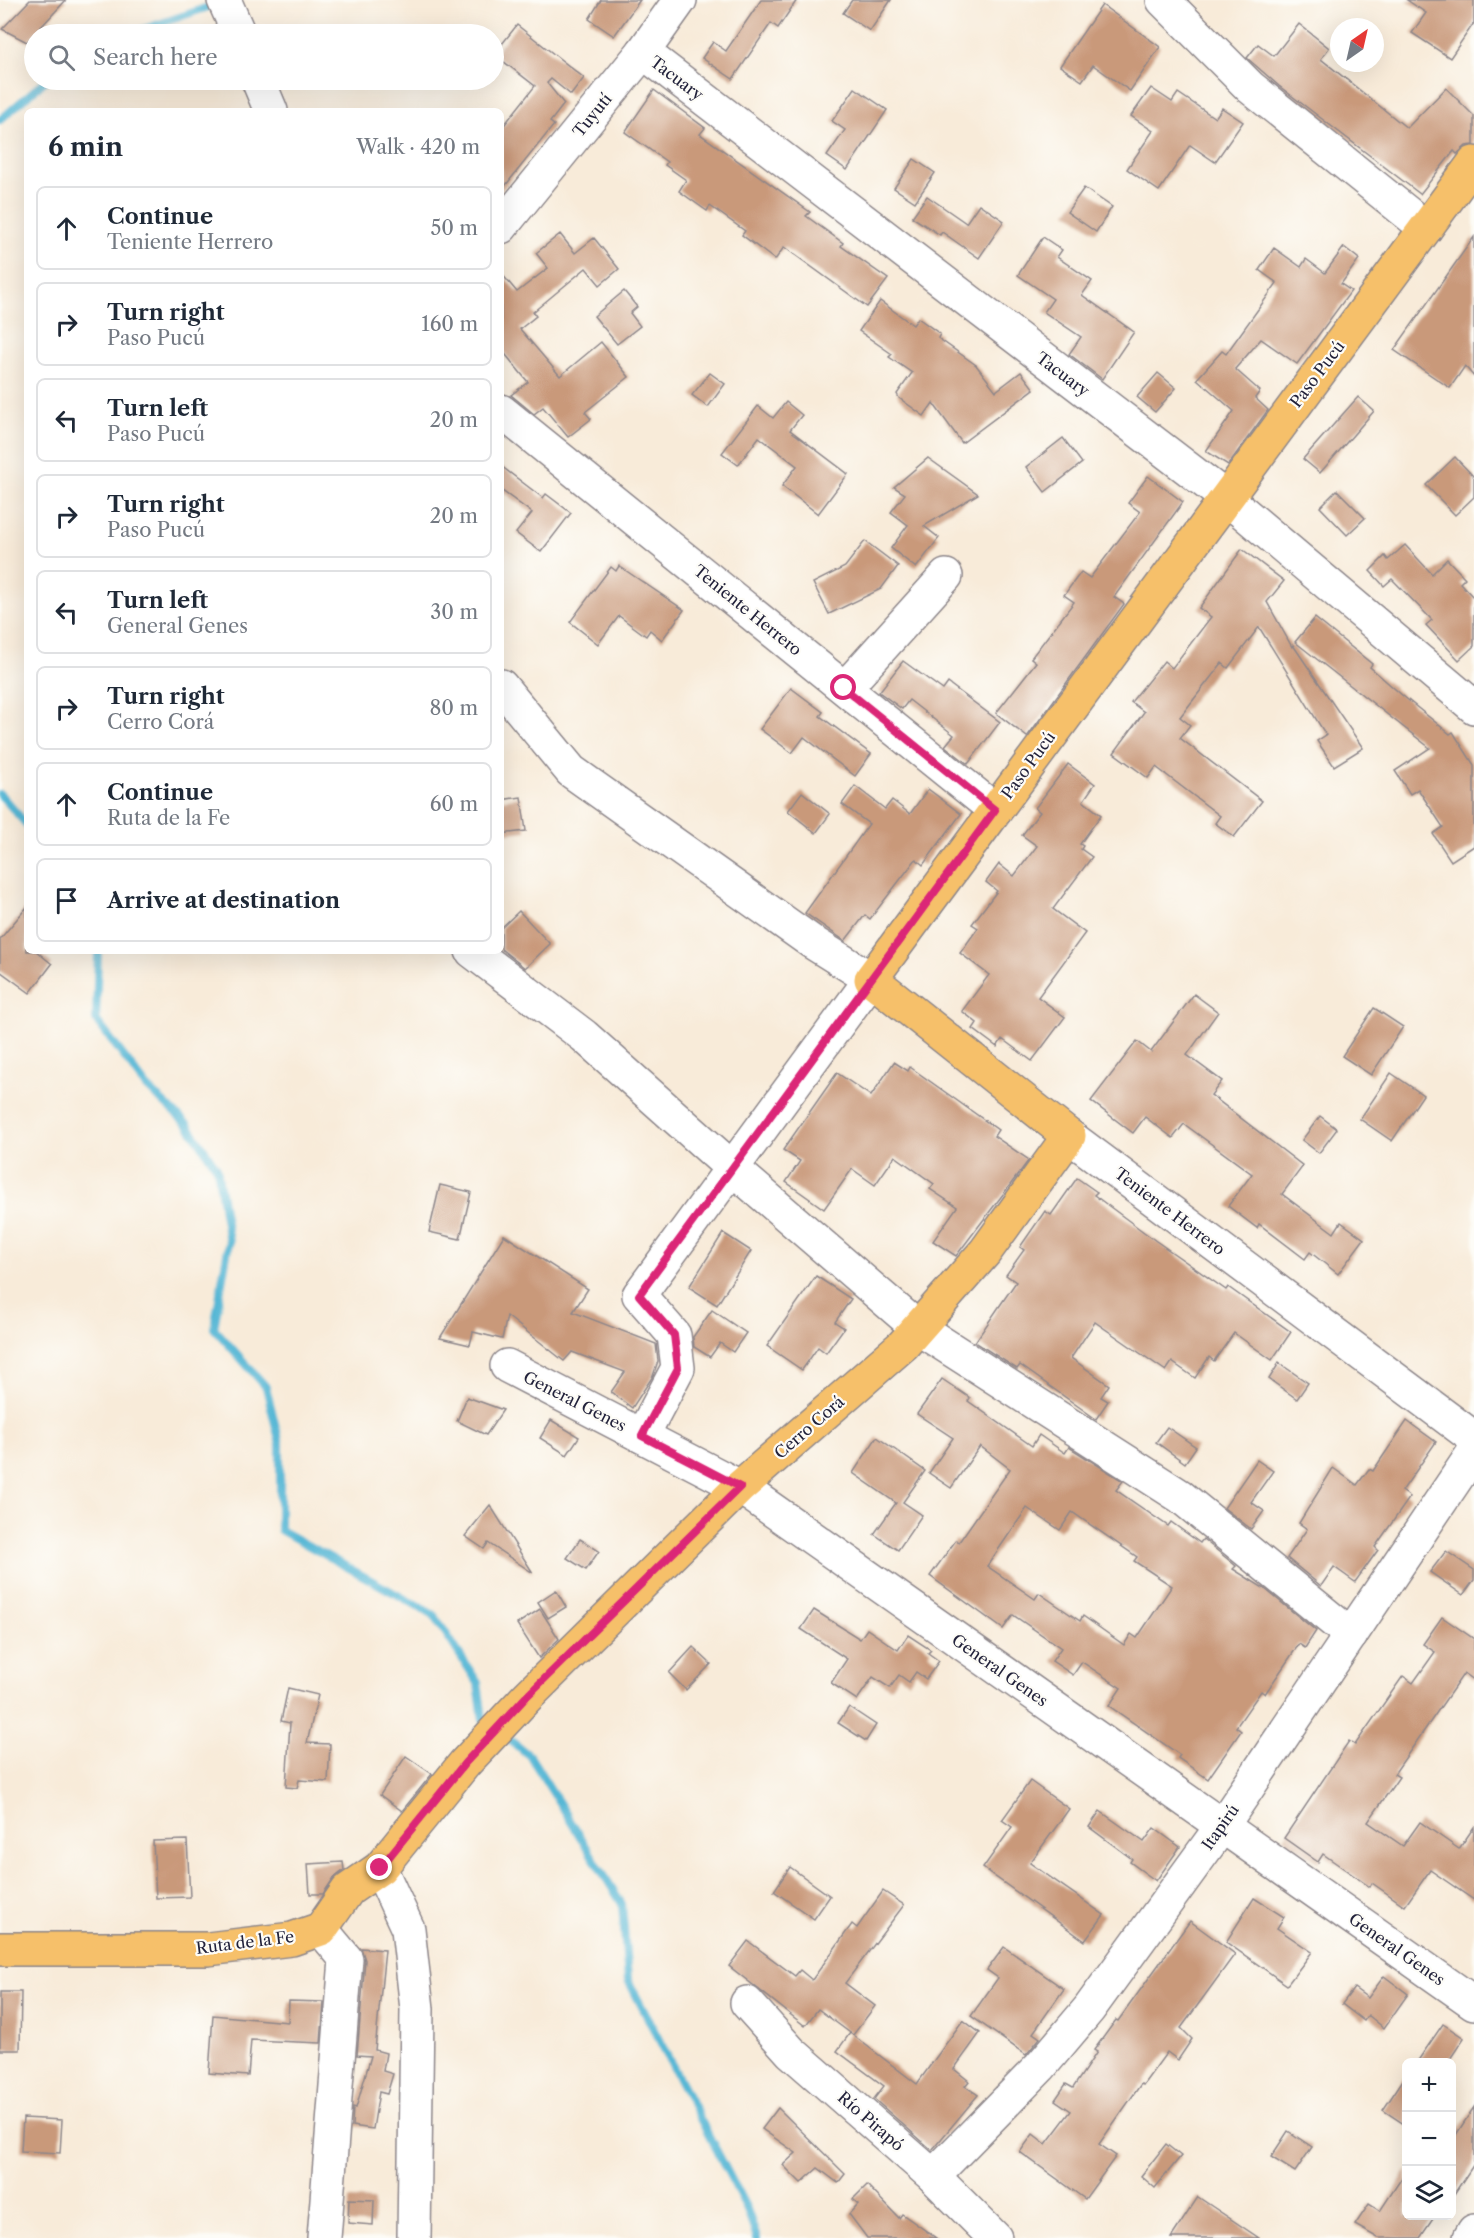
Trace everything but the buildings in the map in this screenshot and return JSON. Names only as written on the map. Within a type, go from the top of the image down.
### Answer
[{"type":"main road","name":"Paso Pucú","points":[[871,979],[1474,163]]},
{"type":"main road","name":"Teniente Herrero","points":[[871,979],[1069,1136]]},
{"type":"main road","name":"Cerro Corá","points":[[380,1868],[465,1763],[526,1697],[740,1487],[903,1345],[985,1252],[1069,1136]]},
{"type":"main road","points":[[321,1929],[348,1890],[380,1868]]},
{"type":"main road","name":"Ruta de la Fe","points":[[0,1949],[208,1949],[292,1939],[321,1929]]},
{"type":"street","name":"Tuyutí","points":[[504,222],[643,52],[680,0]]},
{"type":"street","points":[[1163,0],[1250,87],[1426,228]]},
{"type":"street","name":"Tacuary","points":[[643,52],[1225,497],[1472,701]]},
{"type":"street","points":[[262,90],[270,108]]},
{"type":"street","name":"Teniente Herrero","points":[[504,413],[995,810]]},
{"type":"street","points":[[844,688],[946,576]]},
{"type":"street","points":[[504,690],[571,771],[812,942],[871,979]]},
{"type":"street","points":[[476,954],[585,1036],[732,1168],[918,1328],[1180,1496],[1351,1635]]},
{"type":"street","name":"Paso Pucú","points":[[642,1436],[678,1368],[674,1335],[639,1295],[871,979]]},
{"type":"street","name":"Teniente Herrero","points":[[1069,1136],[1474,1438]]},
{"type":"street","name":"General Genes","points":[[507,1366],[740,1487],[1474,2003]]},
{"type":"street","name":"Itapirú","points":[[933,2176],[1040,2067],[1089,2009],[1222,1826],[1474,1452]]},
{"type":"street","points":[[380,1868],[408,1929],[417,2009],[414,2238]]},
{"type":"street","points":[[321,1929],[346,1959],[324,2238]]},
{"type":"street","name":"Río Pirapó","points":[[747,2003],[791,2052],[933,2176],[995,2238]]},
{"type":"street","points":[[1470,2238],[1474,2231]]},
{"type":"waterway","points":[[159,24],[217,4]]},
{"type":"waterway","points":[[0,120],[34,90]]},
{"type":"waterway","points":[[0,794],[24,822]]},
{"type":"waterway","points":[[98,954],[96,1020],[147,1087],[188,1125],[217,1168],[229,1242],[214,1328],[266,1387],[280,1444],[280,1530],[434,1615],[478,1683],[483,1719],[490,1725]]},
{"type":"waterway","points":[[502,1734],[530,1756],[622,1904],[628,1980],[747,2209],[757,2238]]},
{"type":"route","points":[[380,1868],[465,1763],[526,1697],[740,1487],[642,1436],[678,1368],[674,1335],[639,1295],[995,810],[844,688]]}]
